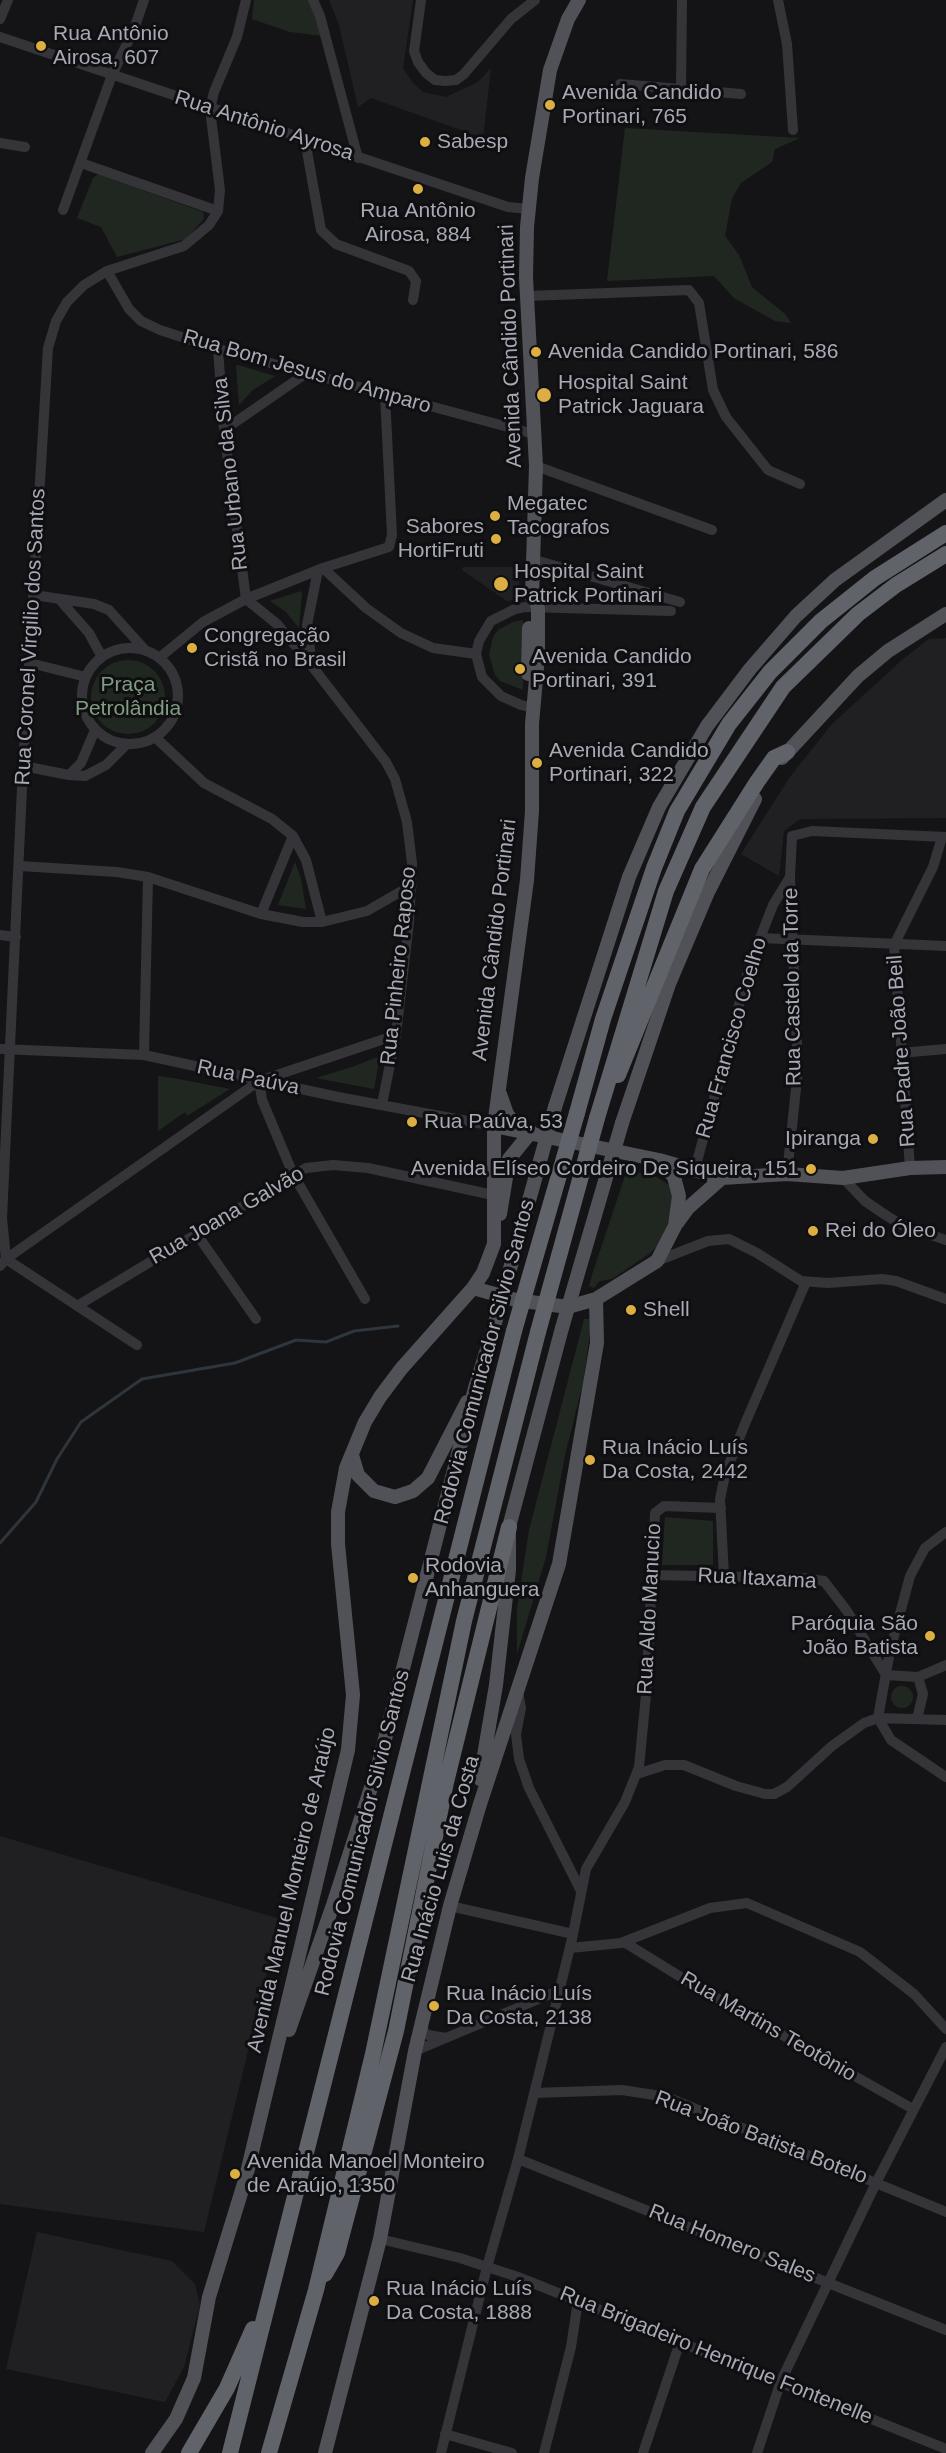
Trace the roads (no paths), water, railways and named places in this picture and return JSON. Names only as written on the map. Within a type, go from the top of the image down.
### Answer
[{"type":"highway","name":"Rodovia Comunicador Silvio Santos","points":[[230,2453],[514,1330],[603,1019],[654,868],[678,811],[729,724],[770,672],[821,621],[875,578],[946,532]]},
{"type":"highway","name":"Rodovia Comunicador Silvio Santos","points":[[269,2453],[316,2290],[382,2010],[464,1621],[538,1332],[597,1115],[666,891],[708,798],[783,687],[822,647],[896,585],[946,554]]},
{"type":"highway","points":[[597,1115],[623,1065],[702,869],[774,758],[787,752]]},
{"type":"highway","points":[[316,2290],[337,2253],[396,2031],[448,1770],[509,1527]]},
{"type":"highway","points":[[189,2453],[227,2388],[255,2326],[280,2258]]},
{"type":"main road","name":"Avenida Cândido Portinari","points":[[494,1234],[494,1126],[527,880],[532,811],[531,707],[536,466],[527,296],[531,178],[550,70],[568,19],[579,0]]},
{"type":"main road","points":[[269,2080],[307,1982],[378,1766],[429,1578],[475,1388],[555,1107],[629,877],[659,807],[707,726],[750,669],[796,616],[835,580],[946,500]]},
{"type":"main road","points":[[480,1804],[480,1781],[496,1685],[508,1582],[509,1527],[562,1328],[622,1123],[669,984],[708,892],[750,808],[787,752],[858,676],[888,651],[946,614]]},
{"type":"main road","name":"Avenida Cândido Portinari","points":[[473,1288],[489,1260],[501,1209],[507,1165],[519,1143],[531,1132],[513,1122],[507,1114],[499,1088]]},
{"type":"main road","points":[[494,1126],[659,1160],[722,1178],[794,1175],[843,1178],[910,1168],[946,1167]]},
{"type":"main road","points":[[659,1160],[669,1168],[677,1187],[679,1196],[675,1226]]},
{"type":"main road","points":[[473,1288],[516,1300],[554,1307],[568,1307],[596,1299],[657,1261],[675,1226],[688,1208],[722,1178]]},
{"type":"main road","name":"Avenida Manuel Monteiro de Araújo","points":[[152,2453],[177,2419],[194,2378],[209,2297],[246,2177],[334,1811],[353,1717],[338,1523],[343,1482],[365,1422],[380,1397],[401,1369],[473,1288]]},
{"type":"main road","name":"Rua Inácio Luis da Costa","points":[[325,2453],[380,2239],[415,2051],[450,1906],[498,1746],[559,1564],[597,1343],[596,1299]]},
{"type":"main road","points":[[352,1455],[358,1475],[374,1491],[395,1497],[413,1491],[428,1478],[475,1388]]},
{"type":"street","points":[[0,19],[8,0]]},
{"type":"street","points":[[63,210],[112,75],[134,29],[144,0]]},
{"type":"street","points":[[81,163],[218,211],[219,177],[210,110],[214,92],[237,37],[246,0]]},
{"type":"street","points":[[313,0],[320,16],[358,158]]},
{"type":"street","points":[[421,0],[414,51],[426,73],[435,80],[445,81],[456,80],[464,74],[511,20],[535,0]]},
{"type":"street","points":[[681,88],[682,0]]},
{"type":"street","points":[[778,0],[787,44],[793,130]]},
{"type":"street","name":"Rua Antônio Ayrosa","points":[[0,37],[210,110],[508,207],[529,209]]},
{"type":"street","points":[[620,84],[741,94]]},
{"type":"street","points":[[305,140],[321,230],[336,244],[409,271],[416,281],[414,300]]},
{"type":"street","points":[[0,143],[25,147]]},
{"type":"street","name":"Rua Coronel Virgilio dos Santos","points":[[3,1262],[6,1049],[16,937],[23,766],[48,348],[57,321],[68,302],[84,285],[106,271],[184,246],[209,225],[218,211]]},
{"type":"street","name":"Rua Bom Jesus do Amparo","points":[[106,271],[117,293],[141,321],[160,330],[218,349],[534,434]]},
{"type":"street","points":[[527,296],[689,290],[699,303],[713,390],[726,417],[768,470],[800,484]]},
{"type":"street","name":"Rua Urbano da Silva","points":[[218,349],[224,430],[246,599]]},
{"type":"street","points":[[224,430],[309,372]]},
{"type":"street","points":[[159,658],[203,622],[246,599],[320,569],[385,549],[391,544],[385,395]]},
{"type":"street","points":[[536,466],[712,530]]},
{"type":"street","points":[[535,560],[680,602]]},
{"type":"street","points":[[320,569],[366,608],[401,633],[433,648],[476,654]]},
{"type":"street","points":[[312,666],[307,625],[320,569]]},
{"type":"street","points":[[34,595],[94,604],[109,610],[146,651]]},
{"type":"street","name":"Rua Pinheiro Raposo","points":[[246,599],[277,624],[386,762],[395,779],[407,822],[412,885],[396,1035],[382,1104]]},
{"type":"street","points":[[60,600],[89,633],[102,657]]},
{"type":"street","points":[[531,707],[511,702],[490,687],[482,677],[476,654],[479,641],[491,621],[514,609],[671,611]]},
{"type":"street","points":[[131,648],[146,651],[159,658],[170,669],[176,684],[178,699],[174,714],[166,727],[155,737],[141,743],[127,744],[110,740],[95,730],[87,718],[82,691],[86,677],[102,657],[116,650],[131,648]]},
{"type":"street","points":[[30,663],[86,677]]},
{"type":"street","points":[[69,776],[81,763],[95,730]]},
{"type":"street","points":[[155,737],[204,783],[272,819],[293,836],[306,860],[322,922]]},
{"type":"street","points":[[23,766],[78,777],[97,772],[127,744]]},
{"type":"street","name":"Rua Castelo da Torre","points":[[794,1175],[792,1141],[798,1070],[790,840],[794,834],[812,831],[944,837]]},
{"type":"street","points":[[261,914],[293,836]]},
{"type":"street","name":"Rua Padre João Beil","points":[[910,1168],[894,945],[933,867],[944,837]]},
{"type":"street","points":[[20,866],[117,872],[148,877],[261,914],[285,920],[322,922],[368,911],[412,885]]},
{"type":"street","points":[[144,1055],[148,877]]},
{"type":"street","name":"Rua Francisco Coelho","points":[[695,1169],[733,1023],[760,938],[773,905],[790,877]]},
{"type":"street","points":[[0,935],[16,937]]},
{"type":"street","points":[[760,938],[946,946]]},
{"type":"street","points":[[137,1345],[3,1262],[260,1081],[396,1035]]},
{"type":"street","name":"Rua Paúva","points":[[6,1049],[144,1055],[260,1081],[494,1126]]},
{"type":"street","points":[[900,1053],[946,1049]]},
{"type":"street","points":[[260,1081],[262,1100],[292,1174],[365,1299]]},
{"type":"street","name":"Rua Joana Galvão","points":[[76,1306],[292,1174],[306,1168],[349,1166],[493,1195]]},
{"type":"street","points":[[843,1178],[865,1201],[887,1216],[902,1225],[946,1240]]},
{"type":"street","points":[[196,1233],[256,1320]]},
{"type":"street","points":[[657,1261],[708,1241],[729,1239],[740,1243],[790,1275],[806,1282],[828,1283],[882,1279],[896,1281],[946,1299]]},
{"type":"street","points":[[724,1576],[720,1508],[725,1475],[806,1282]]},
{"type":"street","name":"Rua Aldo Manucio","points":[[441,2453],[518,2159],[589,1863],[625,1802],[637,1773],[646,1695],[653,1519],[658,1509],[664,1506],[720,1508]]},
{"type":"street","points":[[946,1532],[925,1548],[913,1568],[886,1675],[878,1718],[891,1740],[946,1777]]},
{"type":"street","name":"Rua Itaxama","points":[[650,1575],[810,1579],[827,1583],[886,1675]]},
{"type":"street","points":[[886,1675],[918,1677],[946,1665]]},
{"type":"street","points":[[917,1719],[923,1694],[918,1677]]},
{"type":"street","points":[[518,1690],[521,1708],[516,1734],[519,1759],[529,1788],[582,1892]]},
{"type":"street","points":[[637,1773],[664,1765],[684,1765],[736,1786],[765,1794],[774,1794],[787,1787],[854,1729],[878,1718],[946,1720]]},
{"type":"street","points":[[498,1746],[519,1759]]},
{"type":"street","points":[[570,1948],[624,1942],[710,1908],[747,1904],[860,1952],[914,1994],[946,2029]]},
{"type":"street","points":[[450,1906],[573,1935]]},
{"type":"street","name":"Rua Martins Teotônio","points":[[624,1942],[688,1982],[914,2109]]},
{"type":"street","points":[[415,2051],[560,1990]]},
{"type":"street","points":[[420,2028],[428,2035],[446,2038]]},
{"type":"street","points":[[758,2453],[781,2381],[827,2282],[946,2047]]},
{"type":"street","name":"Rua João Batista Botelo","points":[[534,2093],[622,2090],[667,2097],[946,2212]]},
{"type":"street","name":"Rua Homero Sales","points":[[518,2159],[946,2330]]},
{"type":"street","name":"Rua Brigadeiro Henrique Fontenelle","points":[[380,2239],[488,2267],[781,2381],[946,2449]]},
{"type":"street","points":[[544,2453],[571,2347],[578,2301]]},
{"type":"street","points":[[643,2453],[680,2342]]},
{"type":"street","points":[[446,2434],[512,2453]]},
{"type":"waterway","points":[[0,1543],[36,1502],[57,1459],[81,1422],[142,1379],[235,1363],[296,1340],[326,1342],[354,1331],[398,1326]]},
{"type":"place","name":"Rua Antônio Airosa, 607","points":[[41,46]]},
{"type":"place","name":"Avenida Candido Portinari, 765","points":[[550,105]]},
{"type":"place","name":"Sabesp","points":[[425,142]]},
{"type":"place","name":"Rua Antônio Airosa, 884","points":[[418,189]]},
{"type":"place","name":"Avenida Candido Portinari, 586","points":[[536,352]]},
{"type":"place","name":"Hospital Saint Patrick Jaguara","points":[[544,395]]},
{"type":"place","name":"Megatec Tacografos","points":[[495,516]]},
{"type":"place","name":"Sabores HortiFruti","points":[[496,539]]},
{"type":"place","name":"Hospital Saint Patrick Portinari","points":[[501,584]]},
{"type":"place","name":"Congregação Cristã no Brasil","points":[[192,648]]},
{"type":"place","name":"Avenida Candido Portinari, 391","points":[[520,669]]},
{"type":"place","name":"Avenida Candido Portinari, 322","points":[[537,763]]},
{"type":"place","name":"Rua Paúva, 53","points":[[412,1122]]},
{"type":"place","name":"Ipiranga","points":[[873,1139]]},
{"type":"place","name":"Avenida Elíseo Cordeiro De Siqueira, 151","points":[[811,1169]]},
{"type":"place","name":"Rei do Óleo","points":[[813,1231]]},
{"type":"place","name":"Shell","points":[[631,1310]]},
{"type":"place","name":"Rua Inácio Luís Da Costa, 2442","points":[[590,1460]]},
{"type":"place","name":"Rodovia Anhanguera","points":[[413,1578]]},
{"type":"place","name":"Paróquia São João Batista","points":[[930,1636]]},
{"type":"place","name":"Rua Inácio Luís Da Costa, 2138","points":[[434,2006]]},
{"type":"place","name":"Avenida Manoel Monteiro de Araújo, 1350","points":[[235,2174]]},
{"type":"place","name":"Rua Inácio Luís Da Costa, 1888","points":[[374,2301]]},
{"type":"park label","name":"Praça Petrolândia","points":[[128,697]]}]
